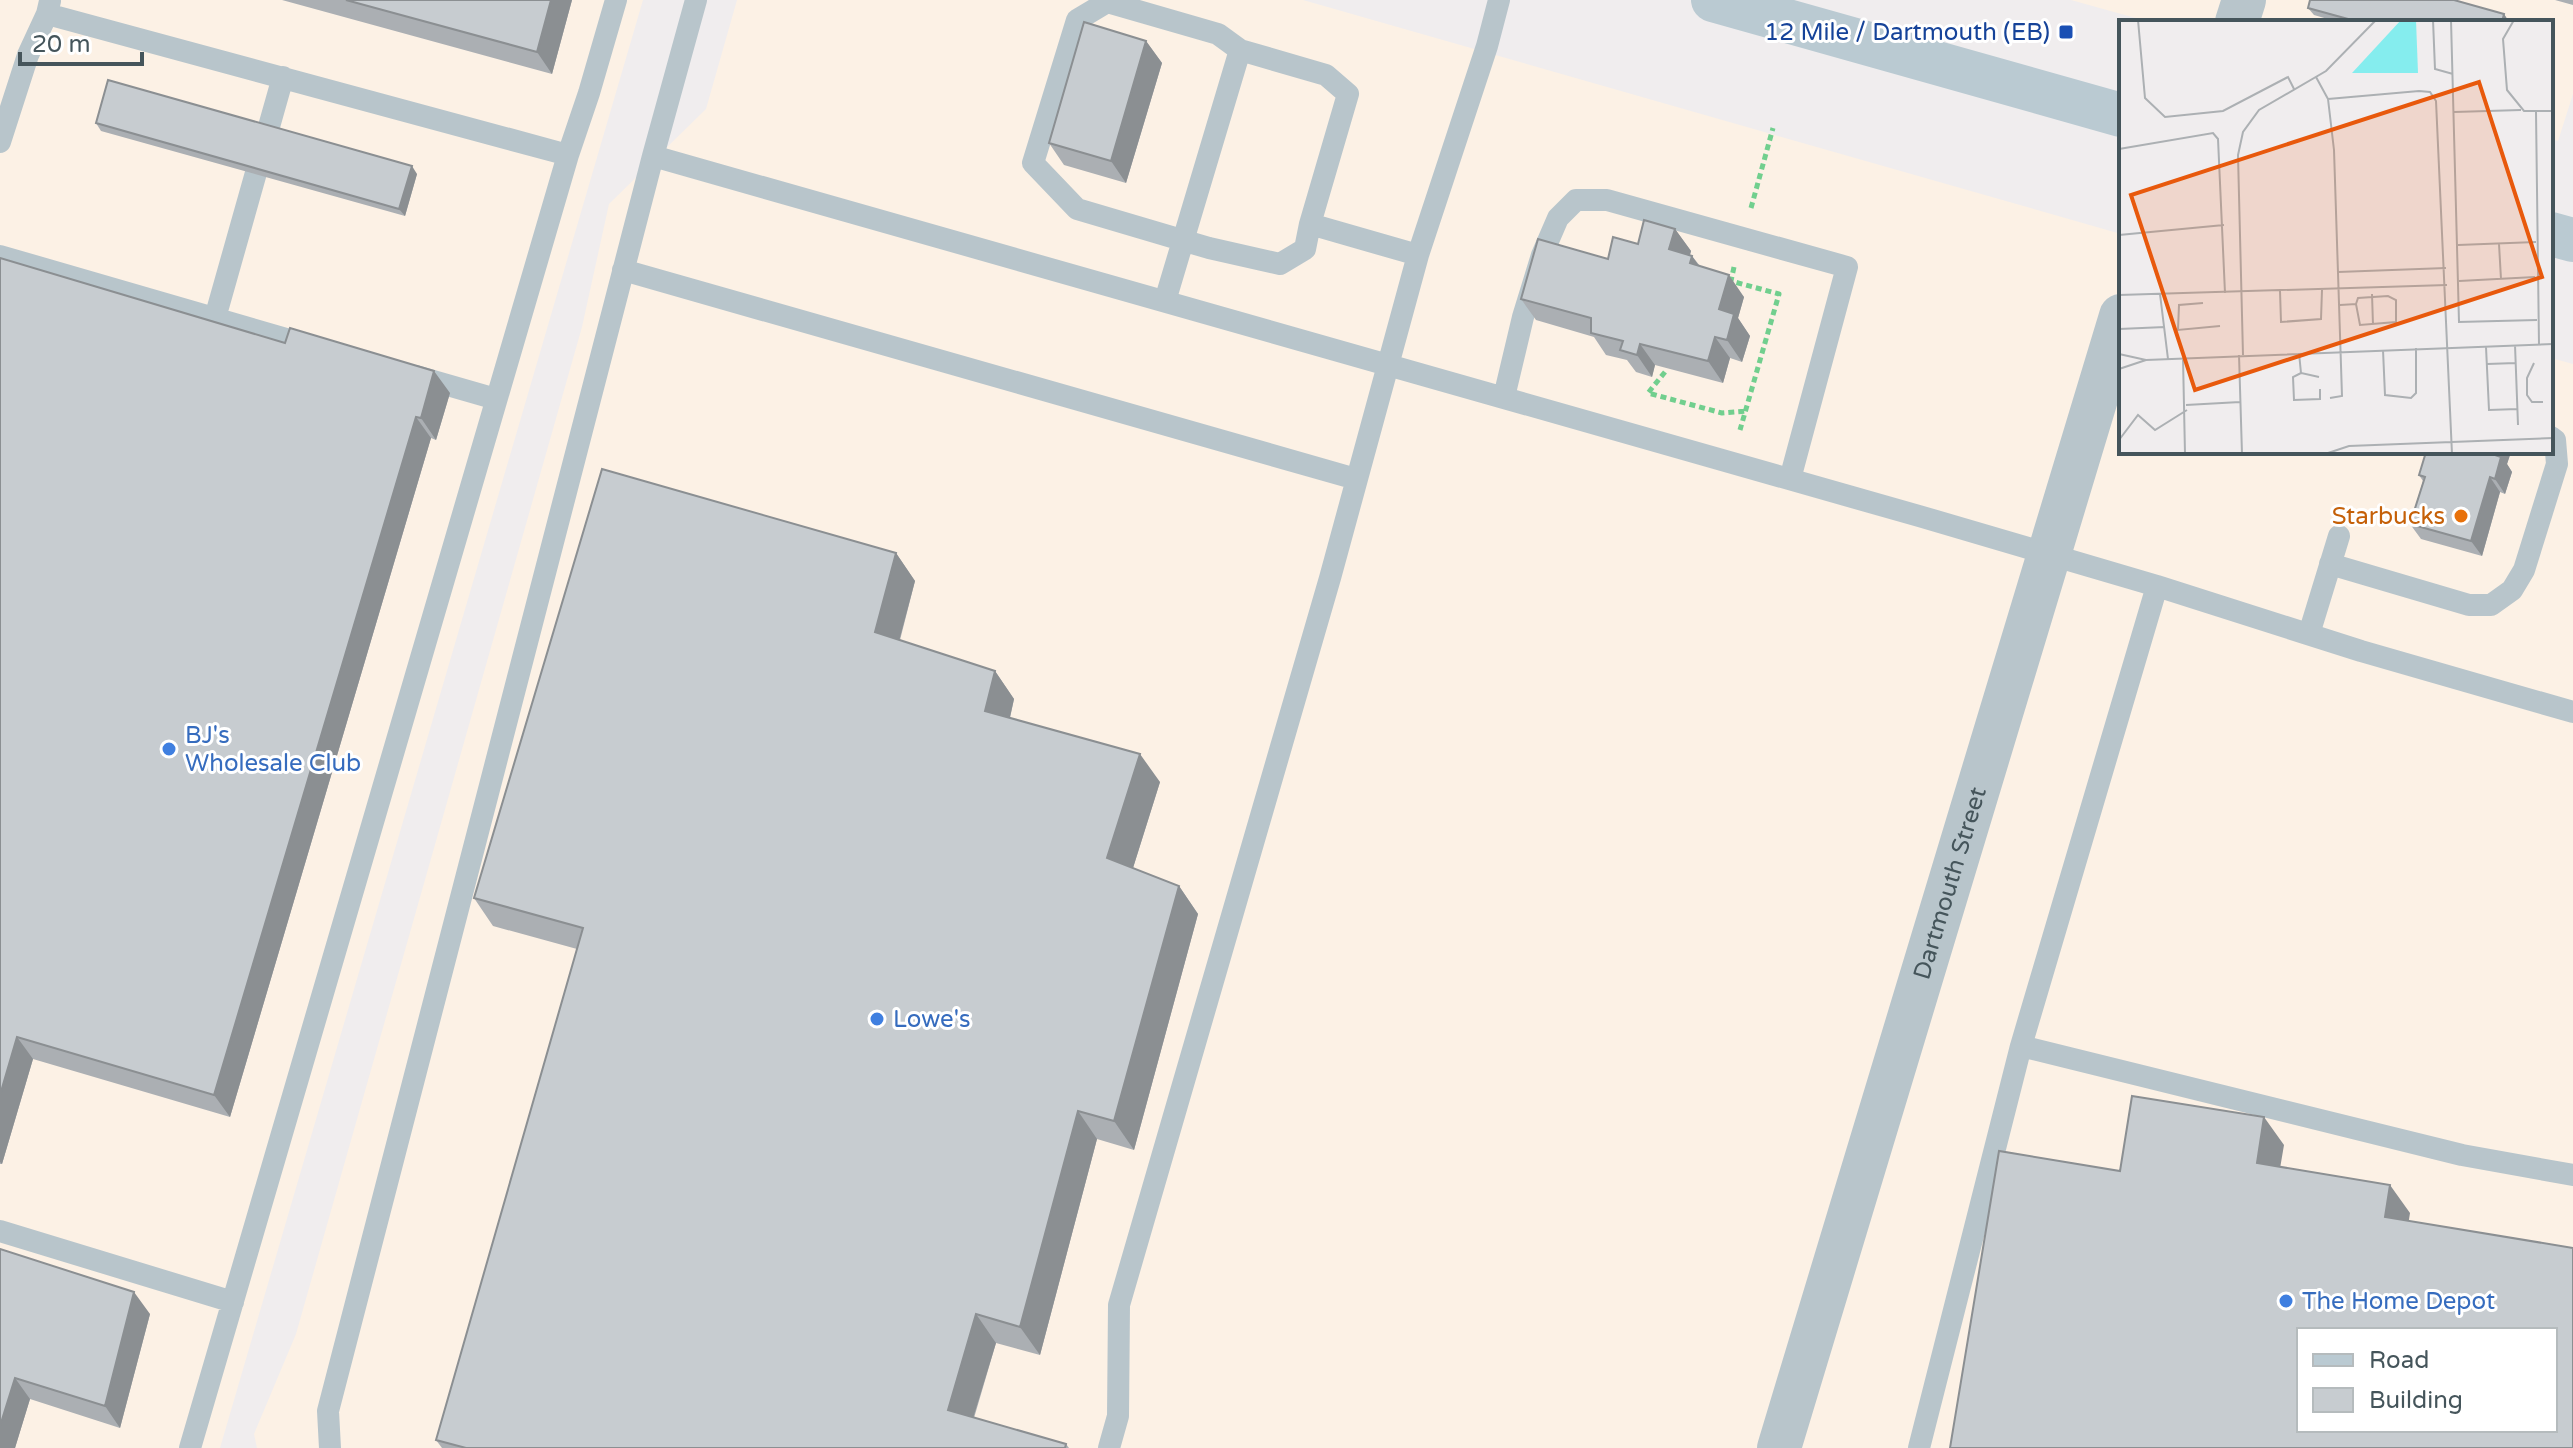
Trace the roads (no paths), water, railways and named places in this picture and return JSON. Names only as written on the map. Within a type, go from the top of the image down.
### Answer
[{"type":"main road","points":[[1713,0],[1795,11],[2119,114]]},
{"type":"main road","points":[[2553,235],[2573,240]]},
{"type":"street","points":[[2238,20],[2244,0]]},
{"type":"street","name":"Dartmouth Street","points":[[1779,1448],[2119,323]]},
{"type":"lane","points":[[190,1448],[496,399],[616,0]]},
{"type":"lane","points":[[330,1448],[328,1411],[623,270],[696,0]]},
{"type":"lane","points":[[1109,1448],[1118,1416],[1119,1305],[1327,587],[1418,255],[1487,46],[1499,0]]},
{"type":"lane","points":[[1107,2],[1218,34],[1240,50],[1326,75],[1348,94],[1310,224],[1305,249],[1280,264],[1209,248],[1077,209],[1033,163],[1077,20],[1107,2]]},
{"type":"lane","points":[[0,142],[28,55],[48,7],[283,77],[568,155]]},
{"type":"lane","points":[[1165,301],[1240,50]]},
{"type":"lane","points":[[215,318],[283,77]]},
{"type":"lane","points":[[653,156],[1790,479],[2573,712]]},
{"type":"lane","points":[[1504,397],[1542,255],[1558,218],[1576,200],[1607,200],[1847,267],[1790,479]]},
{"type":"lane","points":[[1310,224],[1418,255]]},
{"type":"lane","points":[[0,256],[334,352]]},
{"type":"lane","points":[[623,270],[1356,479]]},
{"type":"lane","points":[[393,369],[496,399]]},
{"type":"lane","points":[[2330,564],[2469,605],[2491,605],[2512,590],[2524,570],[2557,464],[2553,438]]},
{"type":"lane","points":[[2309,634],[2339,536]]},
{"type":"lane","points":[[1919,1448],[2021,1046],[2157,586]]},
{"type":"lane","points":[[2021,1046],[2462,1155],[2573,1175]]},
{"type":"lane","points":[[0,1231],[233,1302]]},
{"type":"place","name":"12 Mile / Dartmouth (EB)","points":[[2066,32]]},
{"type":"place","name":"Starbucks","points":[[2461,516]]},
{"type":"place","name":"BJ's Wholesale Club","points":[[169,749]]},
{"type":"place","name":"Lowe's","points":[[877,1019]]},
{"type":"place","name":"The Home Depot","points":[[2286,1301]]}]
